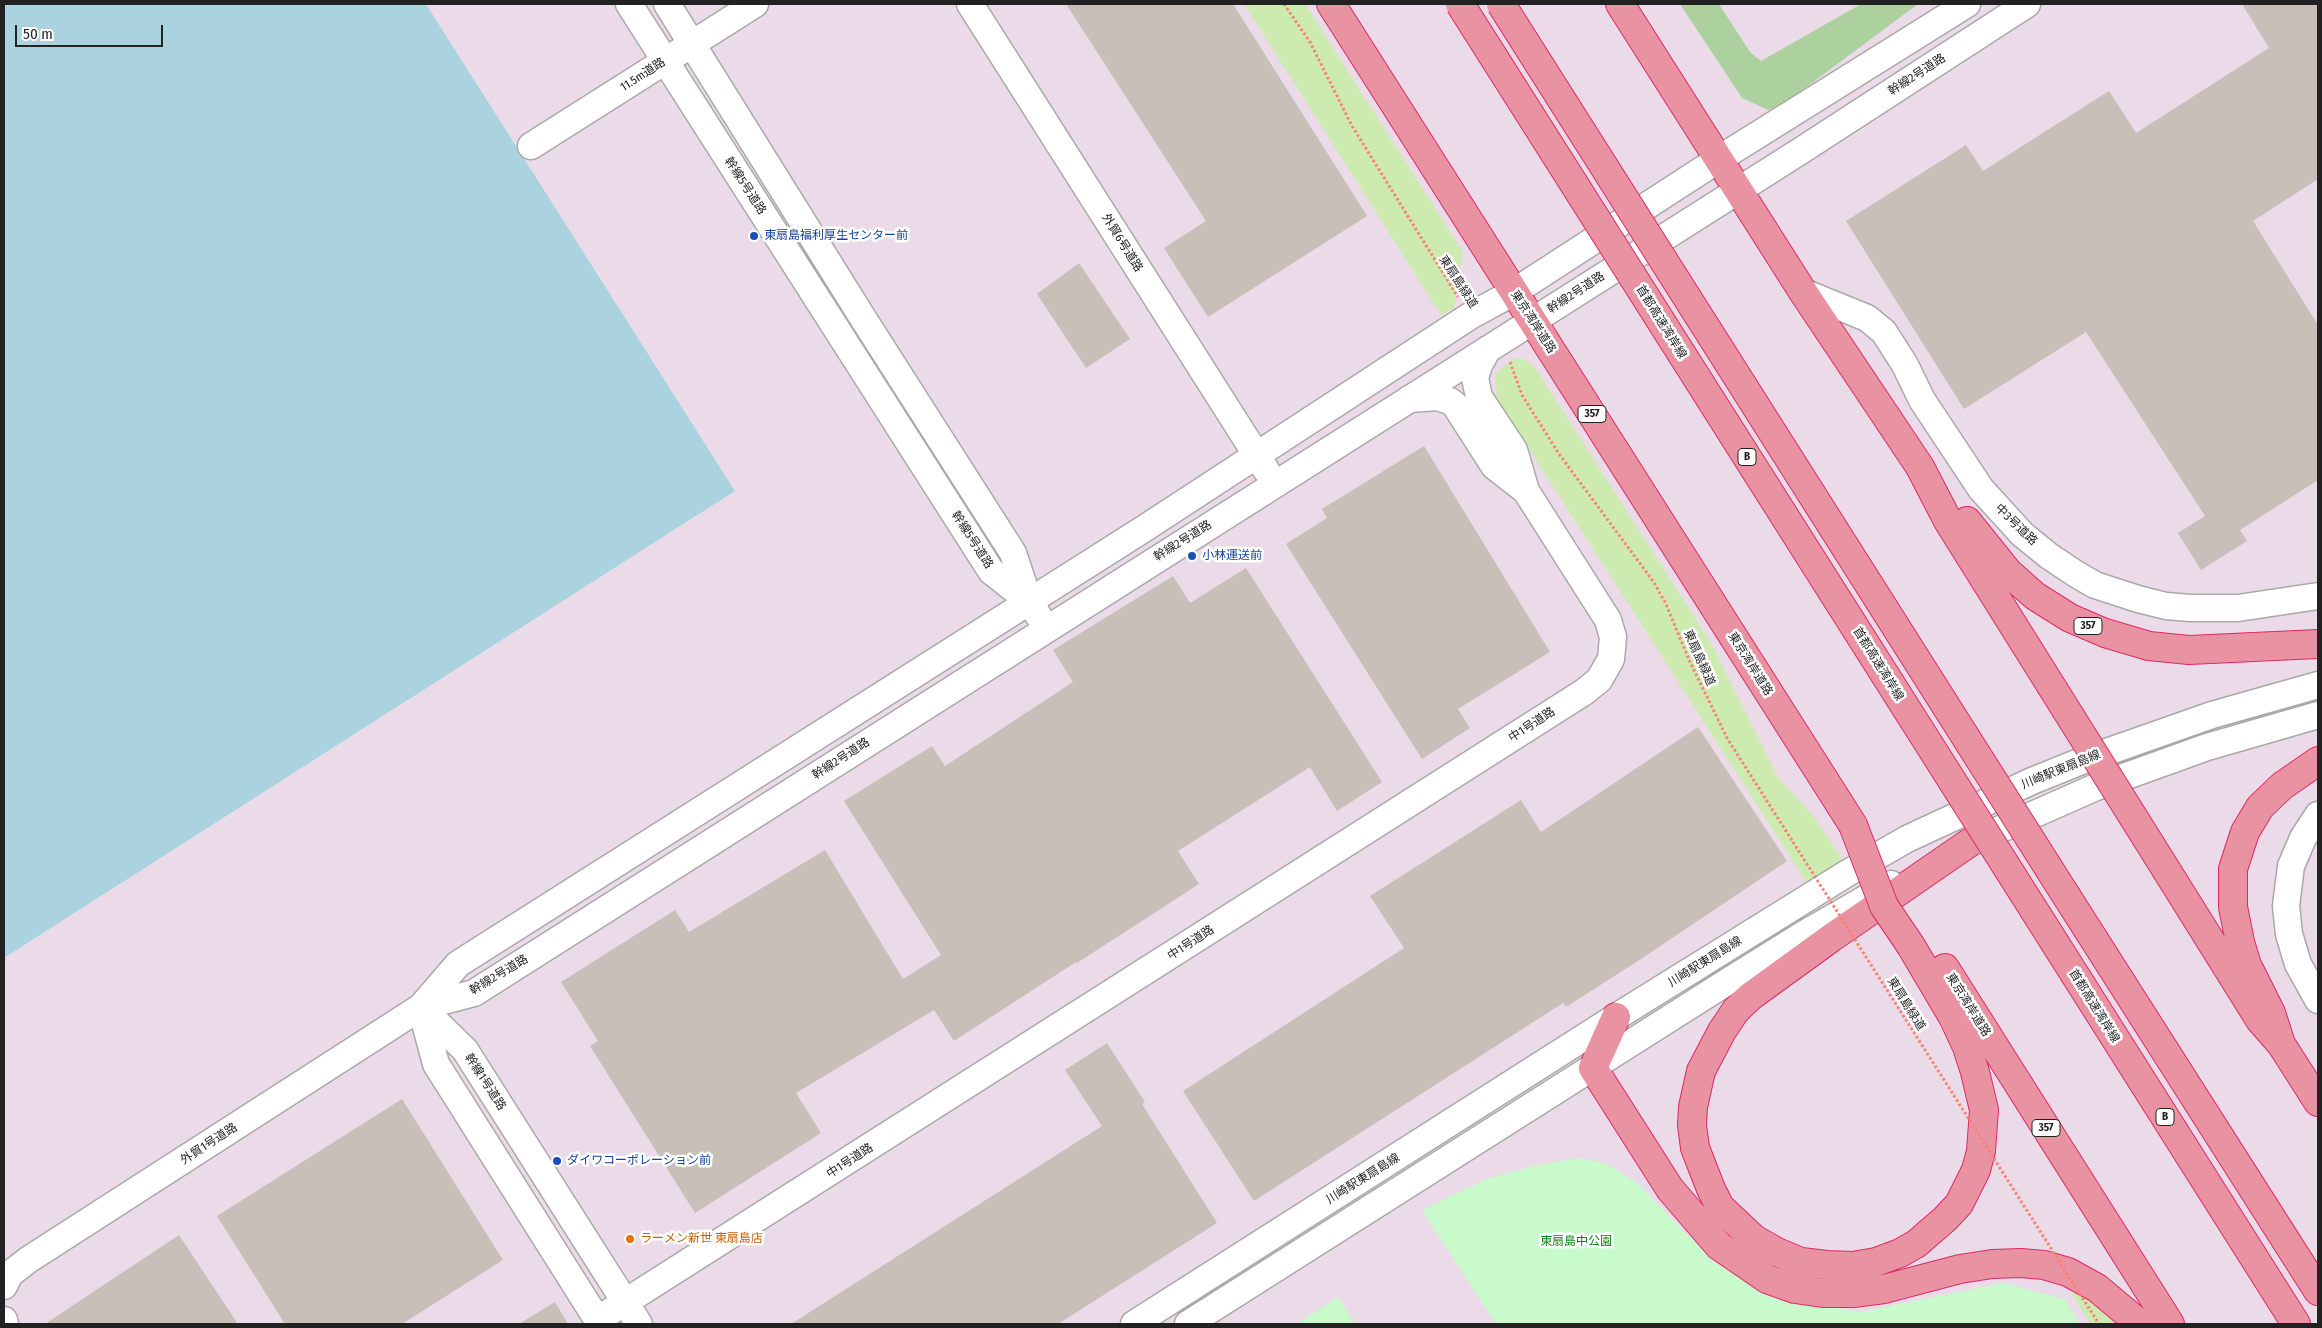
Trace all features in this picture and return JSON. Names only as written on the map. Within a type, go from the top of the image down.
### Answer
[{"type":"highway","name":"東京湾岸道路","points":[[1331,4],[1853,825],[1917,939],[2170,1324]]},
{"type":"highway","name":"首都高速湾岸線","points":[[1460,4],[2296,1324]]},
{"type":"highway","points":[[1501,4],[2318,1291]]},
{"type":"highway","name":"357","points":[[1620,4],[1803,292],[1920,467],[1948,521],[2260,1020],[2281,1044],[2318,1102]]},
{"type":"highway","name":"357","points":[[1920,467],[1961,512],[2008,572],[2035,596],[2086,626],[2125,639],[2173,649],[2237,649],[2318,644]]},
{"type":"highway","name":"357","points":[[2281,1044],[2271,1013],[2247,965],[2240,942],[2233,907],[2233,869],[2244,832],[2260,807],[2282,786],[2318,761]]},
{"type":"highway","points":[[1917,939],[1967,1047],[1975,1072],[1984,1118],[1981,1151],[1976,1170],[1958,1204],[1945,1219],[1932,1232],[1900,1253],[1876,1262],[1853,1266],[1801,1262],[1777,1252],[1754,1239],[1720,1208],[1695,1148],[1692,1125],[1693,1107],[1701,1071],[1722,1031],[1736,1010],[1751,996],[1839,932],[1968,843]]},
{"type":"highway","points":[[1616,1017],[1592,1068],[1670,1189],[1719,1246],[1767,1279],[1795,1289],[1823,1293],[1853,1293],[1884,1289],[1960,1269],[1992,1264],[2021,1263],[2044,1265],[2068,1272],[2097,1288],[2140,1324]]},
{"type":"street","name":"幹線5号道路","points":[[630,4],[991,571],[1029,601]]},
{"type":"street","points":[[667,4],[861,315],[1014,553],[1029,601],[1047,628]]},
{"type":"street","name":"11.5m道路","points":[[531,146],[755,4]]},
{"type":"street","name":"外貿6号道路","points":[[970,4],[1274,483]]},
{"type":"street","points":[[599,1322],[436,1064],[420,1007],[458,964],[1257,456],[1470,316],[1514,292],[1719,159],[1967,4]]},
{"type":"street","name":"幹線2号道路","points":[[420,1007],[474,993],[1274,483],[1738,191],[2027,4]]},
{"type":"street","name":"中3号道路","points":[[1803,292],[1867,318],[1884,332],[1905,365],[1922,400],[1981,489],[2022,534],[2076,574],[2095,584],[2138,599],[2166,606],[2238,608],[2318,596]]},
{"type":"street","name":"中1号道路","points":[[599,1322],[1576,698],[1599,680],[1606,671],[1612,653],[1613,637],[1608,620],[1526,491],[1514,450],[1480,397],[1476,387],[1479,366],[1495,345]]},
{"type":"street","name":"中1号道路","points":[[1409,399],[1437,398],[1450,401],[1455,405],[1494,466],[1526,491]]},
{"type":"street","name":"川崎駅東扇島線","points":[[1134,1324],[1616,1017],[1846,874],[1907,839],[2032,781],[2094,756],[2212,715],[2318,685]]},
{"type":"street","points":[[1188,1324],[1804,934],[1862,900],[1968,843],[2067,798],[2235,738],[2318,715]]},
{"type":"street","points":[[2318,815],[2297,851],[2288,882],[2286,900],[2287,920],[2296,957],[2306,980],[2318,1000]]},
{"type":"street","name":"幹線1号道路","points":[[420,1007],[465,1050],[639,1324]]},
{"type":"street","name":"外貿1号道路","points":[[4,1286],[10,1274],[28,1260],[420,1007]]},
{"type":"street","points":[[4,1320],[5,1324]]},
{"type":"path","name":"東扇島緑道","points":[[1284,4],[1310,42],[1352,126],[1470,316]]},
{"type":"path","name":"東扇島緑道","points":[[1495,345],[1522,395],[1560,454],[1653,581],[1665,602],[1690,662],[1727,738],[2099,1324]]},
{"type":"shaded area","points":[[426,4],[2318,4],[2318,1324],[4,1324],[4,958],[735,491]]},
{"type":"green space","points":[[1244,4],[1305,4],[1463,252],[1454,308],[1441,315]]},
{"type":"green space","points":[[1680,4],[1719,4],[1750,52],[1761,61],[1861,4],[1918,4],[1785,103],[1768,110],[1742,98]]},
{"type":"green space","points":[[1515,358],[1525,359],[1536,369],[1711,643],[1778,777],[1815,818],[1844,862],[1807,883],[1497,399],[1495,373]]},
{"type":"green space","name":"東扇島中公園","points":[[1578,1158],[1607,1164],[1637,1183],[1712,1260],[1775,1297],[1860,1312],[2004,1283],[2064,1299],[2080,1324],[1496,1324],[1422,1210],[1487,1179],[1534,1166]]},
{"type":"green space","points":[[2071,1293],[2098,1295],[2132,1324],[2091,1324]]},
{"type":"green space","points":[[1338,1297],[1355,1324],[1296,1324]]},
{"type":"water","points":[[4,4],[426,4],[735,491],[4,958]]},
{"type":"building","points":[[1066,4],[1233,4],[1367,216],[1208,317],[1164,248],[1206,221]]},
{"type":"building","points":[[2242,4],[2318,4],[2318,179],[2253,221],[2318,325],[2318,480],[2240,530],[2247,541],[2201,570],[2178,533],[2205,516],[2086,332],[1964,409],[1846,221],[1966,145],[1983,171],[2109,91],[2136,133],[2269,48]]},
{"type":"building","points":[[1079,263],[1130,339],[1086,368],[1037,294]]},
{"type":"building","points":[[1424,446],[1550,652],[1458,709],[1470,728],[1422,759],[1286,544],[1327,518],[1322,509]]},
{"type":"building","points":[[1246,568],[1382,782],[1337,811],[1310,767],[1178,851],[1199,884],[1077,963],[954,1041],[934,1010],[796,1093],[821,1133],[695,1213],[590,1046],[598,1041],[561,982],[675,910],[689,932],[825,850],[903,979],[941,955],[844,801],[932,746],[945,766],[1073,682],[1053,650],[1173,576],[1190,603]]},
{"type":"building","points":[[1698,727],[1787,861],[1566,1007],[1563,1003],[1254,1201],[1183,1091],[1404,948],[1370,896],[1521,800],[1541,832]]},
{"type":"building","points":[[1107,1043],[1145,1102],[1142,1104],[1217,1223],[1058,1324],[791,1324],[1102,1126],[1065,1070]]},
{"type":"building","points":[[402,1099],[503,1260],[402,1324],[285,1324],[217,1216]]},
{"type":"building","points":[[179,1235],[238,1324],[45,1324]]},
{"type":"building","points":[[555,1302],[568,1324],[519,1324]]},
{"type":"place","name":"東扇島福利厚生センター前","points":[[754,236]]},
{"type":"place","name":"小林運送前","points":[[1192,556]]},
{"type":"place","name":"ダイワコーポレーション前","points":[[557,1161]]},
{"type":"place","name":"ラーメン新世 東扇島店","points":[[630,1239]]}]
